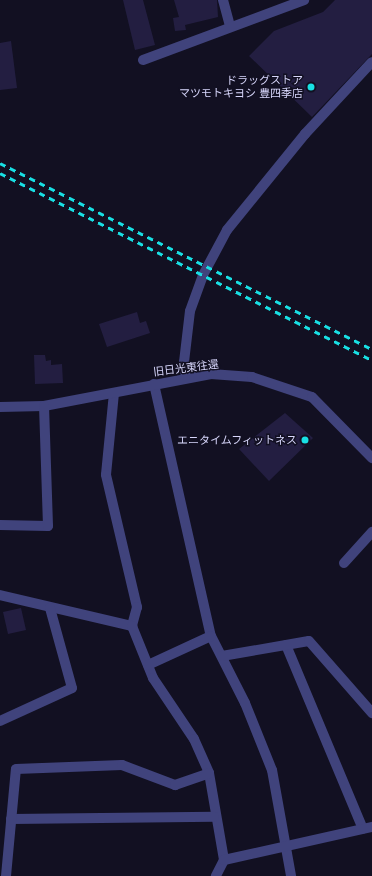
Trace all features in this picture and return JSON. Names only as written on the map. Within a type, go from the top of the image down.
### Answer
[{"type":"street","points":[[223,0],[230,26]]},
{"type":"street","points":[[143,60],[230,26],[304,0]]},
{"type":"street","points":[[186,378],[184,362],[190,311],[203,275],[227,230],[305,134],[372,62]]},
{"type":"street","name":"旧日光東往還","points":[[0,407],[44,406],[186,378],[231,375],[291,388],[325,407],[372,458]]},
{"type":"street","points":[[154,384],[211,636],[222,656],[272,770],[287,846],[291,876]]},
{"type":"street","points":[[114,392],[106,475],[137,607],[132,626],[153,678],[194,739],[209,773],[214,817],[224,860],[216,876]]},
{"type":"street","points":[[0,525],[48,526],[44,406]]},
{"type":"street","points":[[344,563],[372,532]]},
{"type":"street","points":[[0,595],[50,608],[132,626]]},
{"type":"street","points":[[0,721],[72,688],[50,608]]},
{"type":"street","points":[[148,665],[211,636]]},
{"type":"street","points":[[222,656],[309,641],[372,712]]},
{"type":"street","points":[[224,860],[368,828],[286,645]]},
{"type":"street","points":[[6,876],[16,769],[122,765],[175,785],[209,773]]},
{"type":"street","points":[[11,819],[214,817]]},
{"type":"building","points":[[123,0],[143,0],[155,45],[135,50]]},
{"type":"building","points":[[174,0],[217,0],[218,17],[185,25],[186,30],[175,31],[173,18],[179,17]]},
{"type":"building","name":"ドラッグストア マツモトキヨシ 豊四季店","points":[[335,0],[372,0],[372,54],[312,117],[249,56],[274,31],[323,12]]},
{"type":"building","points":[[11,41],[17,88],[0,90],[0,43]]},
{"type":"building","points":[[137,312],[140,323],[146,321],[150,333],[107,347],[99,324]]},
{"type":"building","points":[[34,355],[45,355],[46,361],[51,360],[51,365],[62,364],[63,383],[35,384]]},
{"type":"building","points":[[285,413],[313,438],[269,481],[239,449]]},
{"type":"building","points":[[21,608],[26,630],[8,634],[3,612]]},
{"type":"railway","points":[[0,163],[372,349]]},
{"type":"railway","points":[[0,173],[372,360]]},
{"type":"place","name":"ドラッグストア マツモトキヨシ 豊四季店","points":[[311,87]]},
{"type":"place","name":"エニタイムフィットネス","points":[[305,440]]}]
